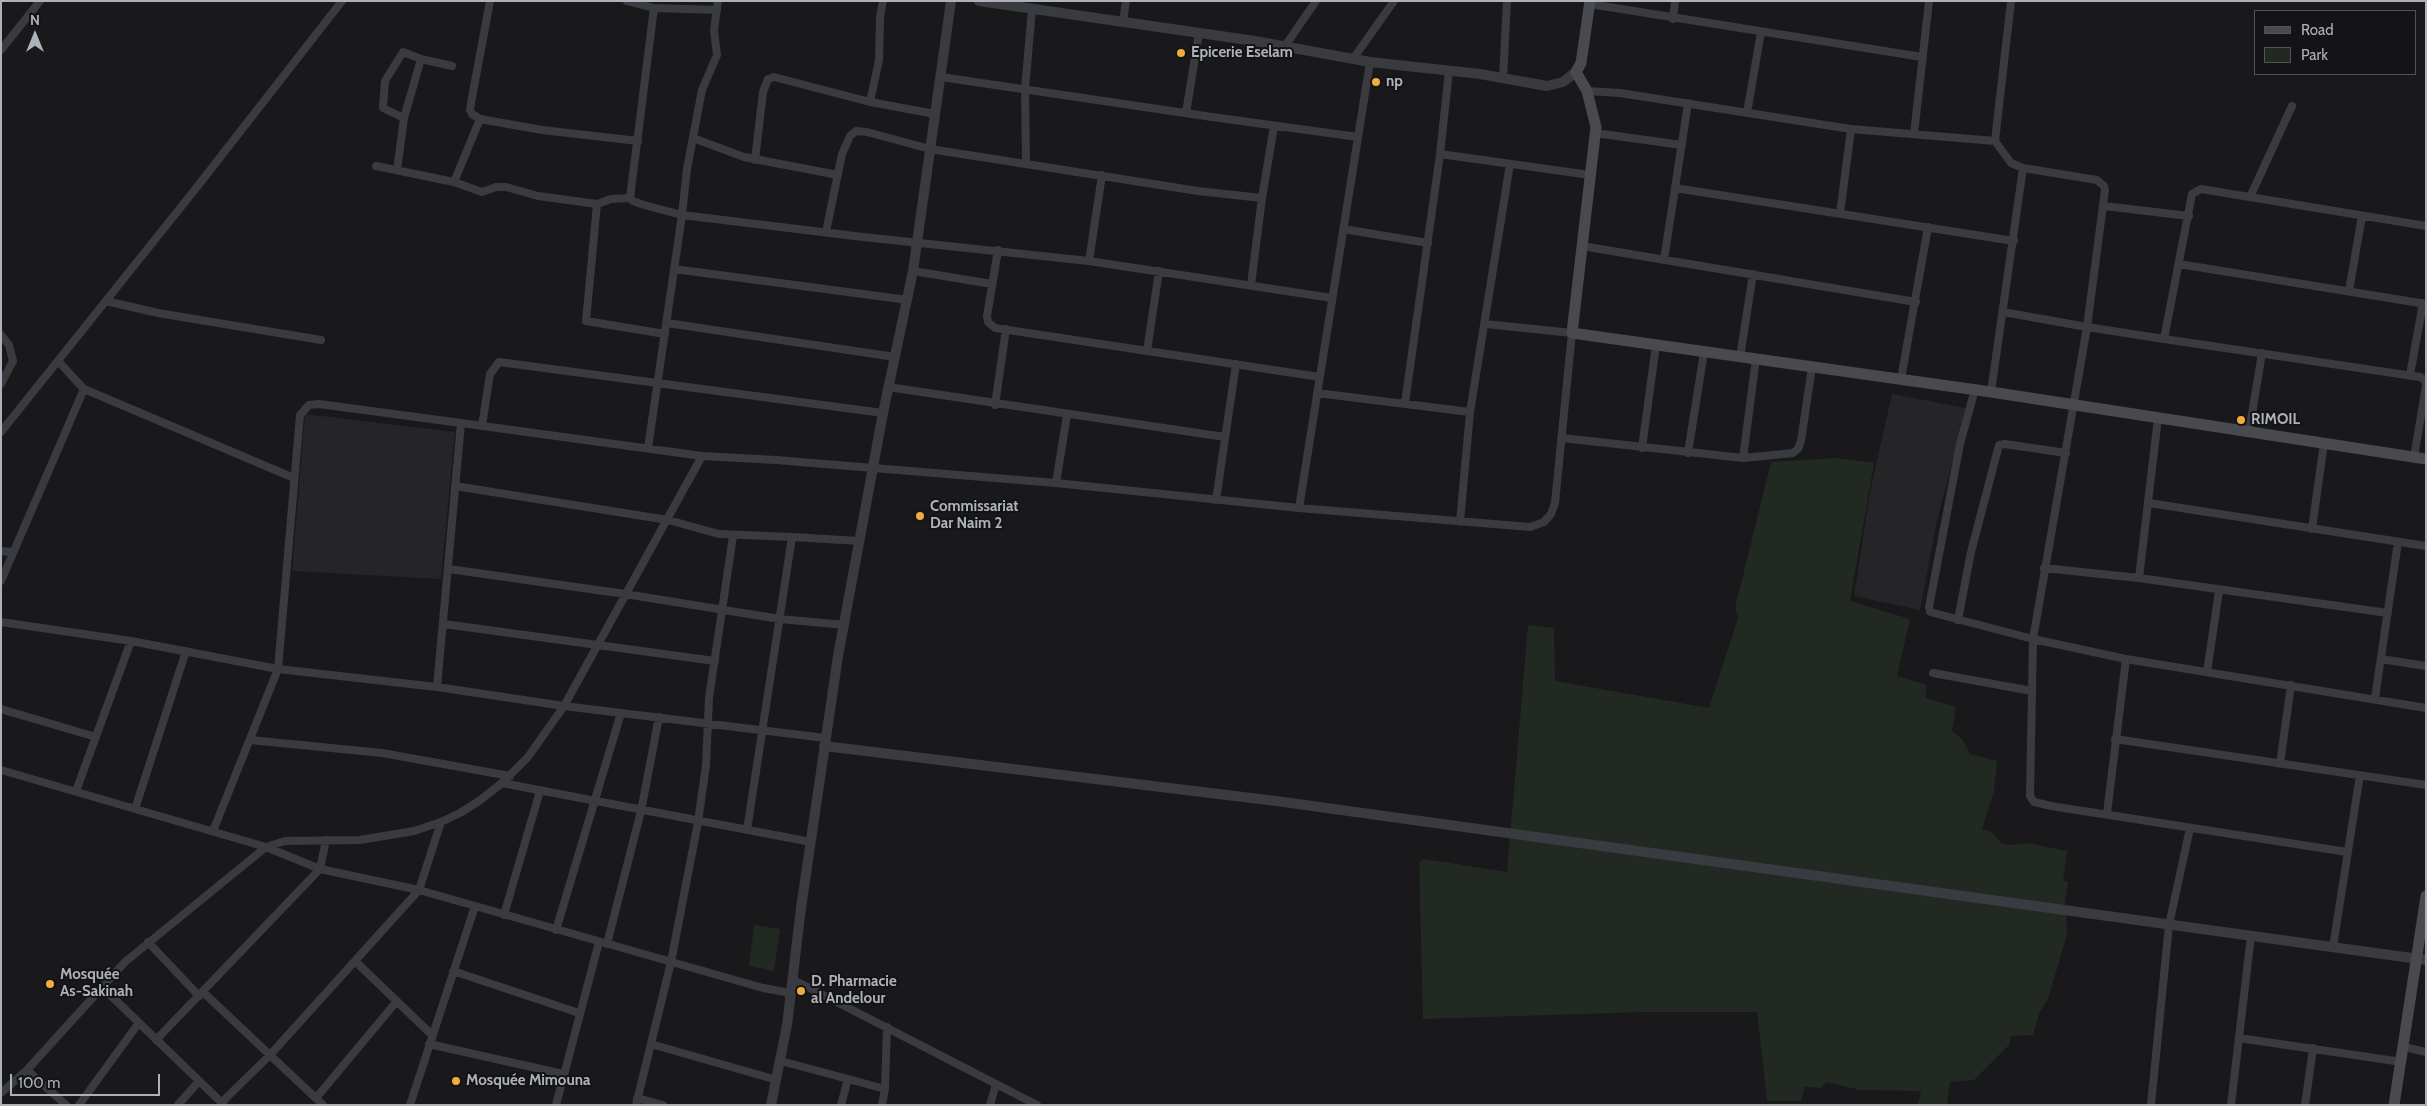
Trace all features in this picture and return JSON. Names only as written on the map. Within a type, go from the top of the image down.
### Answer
[{"type":"main road","points":[[1590,3],[1581,63],[1576,72],[1587,91],[1595,120],[1595,133],[1572,333],[1990,392],[2420,458]]},
{"type":"main road","points":[[2395,1104],[2421,959],[2426,896]]},
{"type":"street","points":[[1,50],[40,1]]},
{"type":"street","points":[[1,432],[342,1]]},
{"type":"street","points":[[490,1],[470,110],[480,119],[542,130],[638,141]]},
{"type":"street","points":[[627,1],[654,8],[717,10]]},
{"type":"street","points":[[648,448],[693,138],[702,90],[717,55],[714,30],[718,1]]},
{"type":"street","points":[[870,102],[879,60],[880,17],[883,1]]},
{"type":"street","points":[[771,1105],[781,1061],[824,742],[883,413],[913,272],[951,1]]},
{"type":"street","points":[[979,1],[1284,46],[1370,62],[1503,78],[1547,86],[1563,82],[1576,72]]},
{"type":"street","points":[[1123,22],[1126,1]]},
{"type":"street","points":[[1284,46],[1316,1]]},
{"type":"street","points":[[1353,59],[1394,1]]},
{"type":"street","points":[[1503,78],[1507,1]]},
{"type":"street","points":[[1673,19],[1676,1]]},
{"type":"street","points":[[1914,134],[1929,1]]},
{"type":"street","points":[[2011,1],[1995,141],[2011,163],[2022,168],[2101,182],[2104,186],[2104,206],[2087,327],[2033,639],[2030,796],[2034,802],[2042,804],[2347,852]]},
{"type":"street","points":[[1590,3],[1673,19],[1922,57]]},
{"type":"street","points":[[630,198],[654,8]]},
{"type":"street","points":[[1026,164],[1025,89],[1032,9]]},
{"type":"street","points":[[1747,112],[1761,32]]},
{"type":"street","points":[[1186,113],[1199,33]]},
{"type":"street","points":[[404,118],[383,108],[385,81],[403,52],[421,59],[452,66]]},
{"type":"street","points":[[397,170],[404,118],[421,59]]},
{"type":"street","points":[[1299,508],[1370,62]]},
{"type":"street","points":[[1405,403],[1440,154],[1449,71]]},
{"type":"street","points":[[755,160],[763,92],[768,79],[774,77],[870,102],[935,114]]},
{"type":"street","points":[[941,77],[1274,126],[1358,136]]},
{"type":"street","points":[[1587,91],[1620,93],[1851,129],[1995,141]]},
{"type":"street","points":[[1664,260],[1688,103]]},
{"type":"street","points":[[2250,197],[2292,106]]},
{"type":"street","points":[[454,182],[480,119]]},
{"type":"street","points":[[1251,285],[1262,198],[1274,126]]},
{"type":"street","points":[[1840,214],[1851,129]]},
{"type":"street","points":[[826,232],[842,154],[850,136],[856,131],[867,132],[930,149],[1262,198]]},
{"type":"street","points":[[1595,133],[1682,145]]},
{"type":"street","points":[[693,138],[755,160],[838,175]]},
{"type":"street","points":[[1440,154],[1590,175]]},
{"type":"street","points":[[1460,522],[1470,412],[1486,324],[1510,164]]},
{"type":"street","points":[[376,166],[454,182],[482,192],[496,187],[506,187],[538,196],[597,204],[611,199],[630,198],[644,205],[682,214],[1089,261],[1332,298]]},
{"type":"street","points":[[1990,392],[2014,241],[2022,168]]},
{"type":"street","points":[[1089,261],[1102,175]]},
{"type":"street","points":[[1675,188],[2014,241]]},
{"type":"street","points":[[2164,338],[2180,264],[2192,194],[2195,191],[2201,189],[2426,226]]},
{"type":"street","points":[[597,204],[586,321],[666,334]]},
{"type":"street","points":[[2104,206],[2189,216]]},
{"type":"street","points":[[2349,291],[2362,216]]},
{"type":"street","points":[[1901,379],[1928,227]]},
{"type":"street","points":[[1343,228],[1428,243]]},
{"type":"street","points":[[1582,246],[1916,302]]},
{"type":"street","points":[[998,250],[988,322],[995,328],[1320,377]]},
{"type":"street","points":[[2180,264],[2424,303],[2410,376]]},
{"type":"street","points":[[674,269],[908,300]]},
{"type":"street","points":[[1147,351],[1160,271]]},
{"type":"street","points":[[913,272],[992,284]]},
{"type":"street","points":[[1740,357],[1753,274]]},
{"type":"street","points":[[106,301],[158,313],[321,340]]},
{"type":"street","points":[[2003,312],[2087,327],[2410,376],[2424,380],[2426,386],[2420,458]]},
{"type":"street","points":[[667,323],[895,357]]},
{"type":"street","points":[[213,831],[278,669],[300,415],[309,405],[319,404],[702,456],[1056,483],[1299,508],[1530,527],[1544,522],[1551,514],[1555,503],[1572,333],[1486,324]]},
{"type":"street","points":[[995,405],[1006,329]]},
{"type":"street","points":[[1,334],[10,345],[13,361],[1,384]]},
{"type":"street","points":[[1642,448],[1656,345]]},
{"type":"street","points":[[1688,452],[1704,352]]},
{"type":"street","points":[[2249,432],[2262,353]]},
{"type":"street","points":[[1743,458],[1756,359]]},
{"type":"street","points":[[58,361],[84,389],[294,478]]},
{"type":"street","points":[[482,426],[490,374],[499,362],[883,413]]},
{"type":"street","points":[[1216,500],[1236,364]]},
{"type":"street","points":[[1562,438],[1743,458],[1782,455],[1798,449],[1812,367]]},
{"type":"street","points":[[888,387],[995,405],[1225,437]]},
{"type":"street","points":[[1,581],[84,389]]},
{"type":"street","points":[[1975,390],[1960,444],[1929,607],[1930,612],[2033,639],[2126,659],[2375,698],[2426,708]]},
{"type":"street","points":[[1317,393],[1470,412]]},
{"type":"street","points":[[1056,483],[1066,415]]},
{"type":"street","points":[[2139,578],[2158,418]]},
{"type":"street","points":[[437,687],[461,423]]},
{"type":"street","points":[[2312,528],[2324,443]]},
{"type":"street","points":[[1958,620],[1971,552],[2000,445],[2005,444],[2066,453]]},
{"type":"street","points":[[1,1093],[27,1070],[102,987],[148,942],[266,846],[285,841],[350,841],[389,836],[441,822],[479,802],[510,776],[528,756],[564,706],[702,456]]},
{"type":"street","points":[[455,486],[668,520],[706,531],[733,536],[859,541]]},
{"type":"street","points":[[2149,503],[2426,546]]},
{"type":"street","points":[[663,1105],[636,1101],[671,962],[698,822],[706,765],[715,661],[733,536]]},
{"type":"street","points":[[747,830],[792,537]]},
{"type":"street","points":[[2375,698],[2398,542]]},
{"type":"street","points":[[1,551],[13,552]]},
{"type":"street","points":[[2044,568],[2139,578],[2219,591],[2388,613]]},
{"type":"street","points":[[449,569],[625,594],[780,619],[845,625]]},
{"type":"street","points":[[2207,672],[2219,591]]},
{"type":"street","points":[[1,622],[131,641],[278,669],[437,687],[564,706],[763,730],[824,742],[1276,801],[2421,959]]},
{"type":"street","points":[[444,624],[715,661]]},
{"type":"street","points":[[76,792],[131,641]]},
{"type":"street","points":[[134,809],[186,651]]},
{"type":"street","points":[[2107,814],[2126,659]]},
{"type":"street","points":[[2381,659],[2426,666]]},
{"type":"street","points":[[1933,673],[2032,691]]},
{"type":"street","points":[[2280,764],[2291,685]]},
{"type":"street","points":[[1,709],[96,737]]},
{"type":"street","points":[[556,930],[621,713]]},
{"type":"street","points":[[607,944],[641,811],[659,717]]},
{"type":"street","points":[[2116,739],[2426,785]]},
{"type":"street","points":[[250,740],[382,753],[510,776]]},
{"type":"street","points":[[1,770],[266,846],[320,869],[419,890],[599,942],[785,992],[790,996]]},
{"type":"street","points":[[2333,947],[2360,775]]},
{"type":"street","points":[[502,783],[698,822],[811,842]]},
{"type":"street","points":[[504,915],[540,791]]},
{"type":"street","points":[[102,987],[138,1024],[223,1104],[270,1055],[419,890],[441,822]]},
{"type":"street","points":[[2150,1105],[2169,925],[2190,828]]},
{"type":"street","points":[[156,1040],[320,869],[326,840]]},
{"type":"street","points":[[410,1105],[475,906]]},
{"type":"street","points":[[2231,1105],[2251,936]]},
{"type":"street","points":[[148,942],[201,994],[323,1105]]},
{"type":"street","points":[[556,1105],[599,942]]},
{"type":"street","points":[[355,961],[432,1035]]},
{"type":"street","points":[[454,971],[579,1013]]},
{"type":"street","points":[[792,979],[1036,1105]]},
{"type":"street","points":[[316,1098],[398,1002]]},
{"type":"street","points":[[79,1105],[138,1024]]},
{"type":"street","points":[[882,1105],[885,1088],[887,1027]]},
{"type":"street","points":[[2239,1038],[2402,1062]]},
{"type":"street","points":[[429,1044],[563,1074]]},
{"type":"street","points":[[651,1044],[777,1080]]},
{"type":"street","points":[[2404,1047],[2426,1052]]},
{"type":"street","points":[[2305,1105],[2314,1048]]},
{"type":"street","points":[[781,1061],[885,1088]]},
{"type":"street","points":[[27,1070],[66,1105]]},
{"type":"street","points":[[841,1105],[848,1079]]},
{"type":"street","points":[[178,1105],[199,1081]]},
{"type":"street","points":[[990,1105],[996,1084]]},
{"type":"shaded area","points":[[1892,394],[1966,408],[1937,521],[1920,610],[1854,596],[1870,492]]},
{"type":"shaded area","points":[[305,414],[455,432],[441,579],[292,571]]},
{"type":"green space","points":[[1836,458],[1874,463],[1850,601],[1910,619],[1897,676],[1927,685],[1925,698],[1956,707],[1952,731],[1963,740],[1970,754],[1997,761],[1994,791],[1982,829],[1992,832],[2001,843],[2010,845],[2027,843],[2067,851],[2063,881],[2068,882],[2065,901],[2067,935],[2048,999],[2039,1013],[2033,1035],[2010,1036],[2010,1044],[1974,1080],[1950,1082],[1947,1105],[1918,1105],[1921,1091],[1860,1090],[1826,1082],[1822,1088],[1805,1087],[1801,1101],[1767,1101],[1757,1012],[1646,1012],[1423,1019],[1419,862],[1424,859],[1507,872],[1528,625],[1554,628],[1555,681],[1709,708],[1738,618],[1735,608],[1771,462]]},
{"type":"green space","points":[[754,925],[780,929],[774,971],[749,966]]},
{"type":"place","name":"Epicerie Eselam","points":[[1181,53]]},
{"type":"place","name":"np","points":[[1376,82]]},
{"type":"place","name":"RIMOIL","points":[[2241,420]]},
{"type":"place","name":"Commissariat Dar Naim 2","points":[[920,516]]},
{"type":"place","name":"Mosquée As-Sakinah","points":[[50,984]]},
{"type":"place","name":"D. Pharmacie al Andelour","points":[[801,991]]},
{"type":"place","name":"Mosquée Mimouna","points":[[456,1081]]}]
